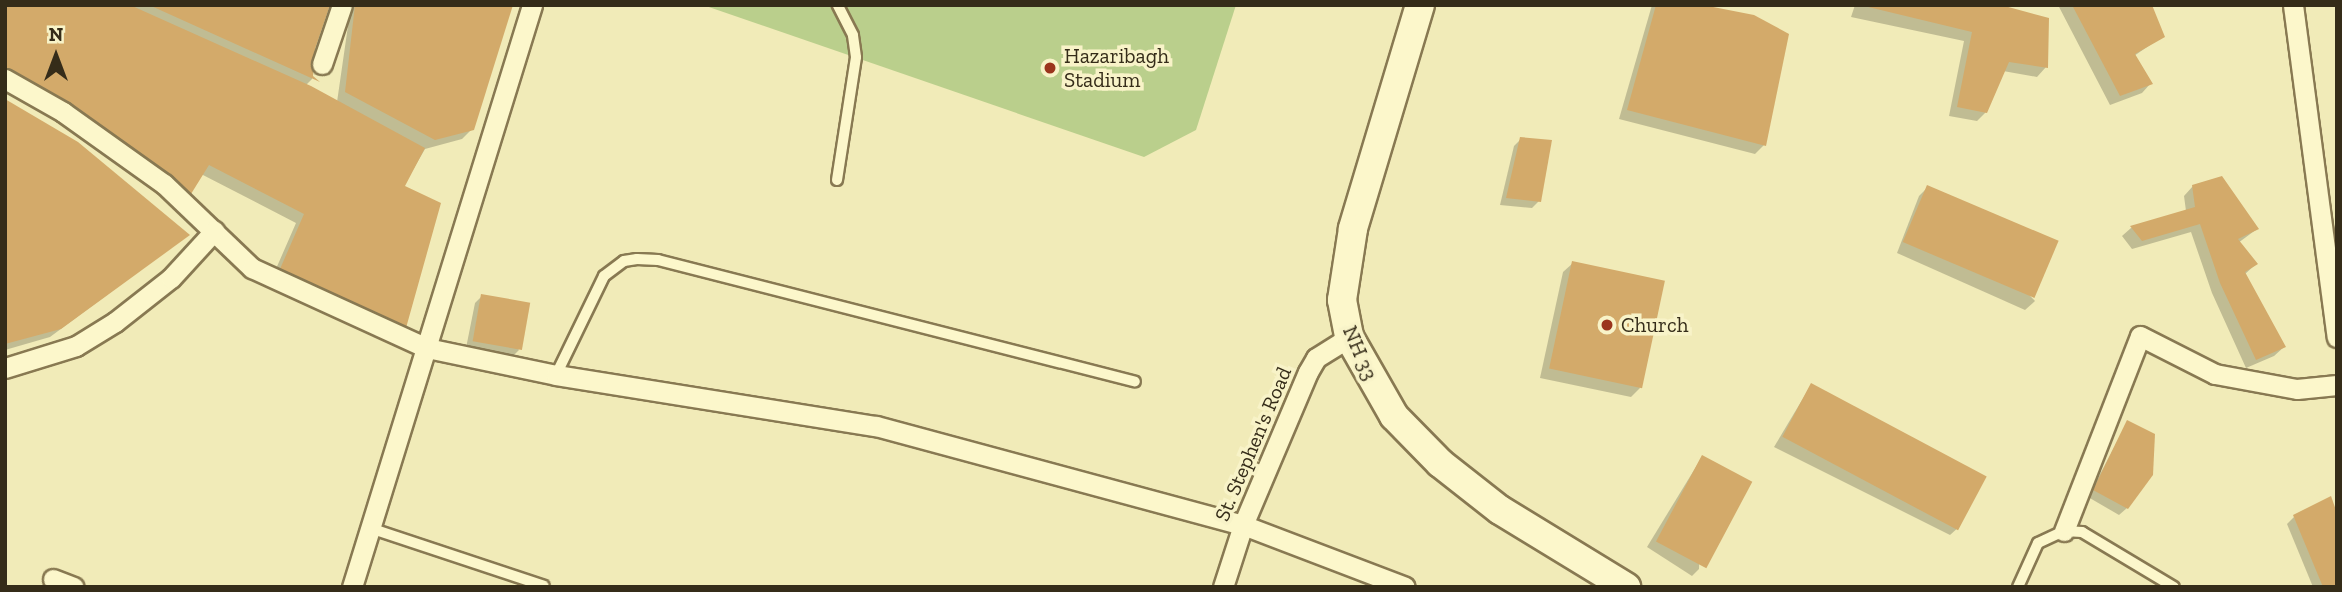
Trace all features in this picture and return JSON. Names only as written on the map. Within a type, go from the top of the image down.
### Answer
[{"type":"main road","name":"NH 33","points":[[1420,5],[1353,229],[1342,300],[1349,337],[1394,416],[1440,463],[1541,537],[1626,587]]},
{"type":"street","points":[[322,64],[342,5]]},
{"type":"street","points":[[352,587],[532,5]]},
{"type":"street","points":[[2293,5],[2337,337]]},
{"type":"street","points":[[5,79],[63,112],[164,184],[252,268],[427,348],[556,375],[876,426],[1243,525],[1405,587]]},
{"type":"street","points":[[5,368],[76,346],[116,322],[171,278],[214,231]]},
{"type":"street","points":[[2064,531],[2140,336],[2215,374],[2297,389],[2337,385]]},
{"type":"street","name":"St. Stephen's Road","points":[[1223,587],[1243,525],[1308,372],[1316,358],[1349,337]]},
{"type":"street","points":[[53,579],[74,587]]},
{"type":"lane","points":[[837,180],[856,57],[853,35],[838,5]]},
{"type":"lane","points":[[556,375],[604,276],[624,261],[637,259],[658,260],[1135,382]]},
{"type":"lane","points":[[370,528],[544,586]]},
{"type":"lane","points":[[2018,587],[2038,543],[2064,531],[2082,532],[2174,587]]},
{"type":"green space","name":"Hazaribagh Stadium","points":[[703,5],[1236,5],[1196,130],[1144,157]]},
{"type":"building","points":[[5,5],[130,5],[311,86],[425,148],[405,186],[441,203],[406,328],[280,269],[304,214],[209,165],[191,194],[5,73]]},
{"type":"building","points":[[149,5],[330,5],[315,49],[313,76],[320,82]]},
{"type":"building","points":[[355,5],[513,5],[474,130],[435,140],[345,92]]},
{"type":"building","points":[[1656,5],[1703,5],[1754,15],[1789,34],[1766,146],[1627,110]]},
{"type":"building","points":[[1860,5],[2001,5],[2049,18],[2048,68],[2009,62],[1987,113],[1957,107],[1972,32]]},
{"type":"building","points":[[2072,5],[2152,5],[2165,37],[2135,54],[2153,84],[2120,96]]},
{"type":"building","points":[[5,99],[78,142],[190,235],[61,329],[5,344]]},
{"type":"building","points":[[1520,137],[1552,140],[1541,202],[1506,198]]},
{"type":"building","points":[[2222,176],[2259,229],[2238,239],[2258,264],[2245,272],[2286,347],[2256,360],[2220,283],[2200,224],[2142,241],[2130,226],[2195,207],[2192,185]]},
{"type":"building","points":[[1927,185],[2059,241],[2034,298],[1903,242]]},
{"type":"building","name":"Church","points":[[1572,261],[1665,281],[1642,388],[1549,369]]},
{"type":"building","points":[[481,294],[530,303],[522,350],[473,341]]},
{"type":"building","points":[[1811,383],[1987,476],[1958,530],[1782,437]]},
{"type":"building","points":[[2127,420],[2155,434],[2153,475],[2128,509],[2093,490]]},
{"type":"building","points":[[1702,455],[1752,482],[1706,568],[1656,542]]},
{"type":"building","points":[[2331,496],[2337,513],[2337,587],[2323,587],[2293,515]]},
{"type":"place","name":"Hazaribagh Stadium","points":[[1050,68]]},
{"type":"place","name":"Church","points":[[1607,325]]}]
